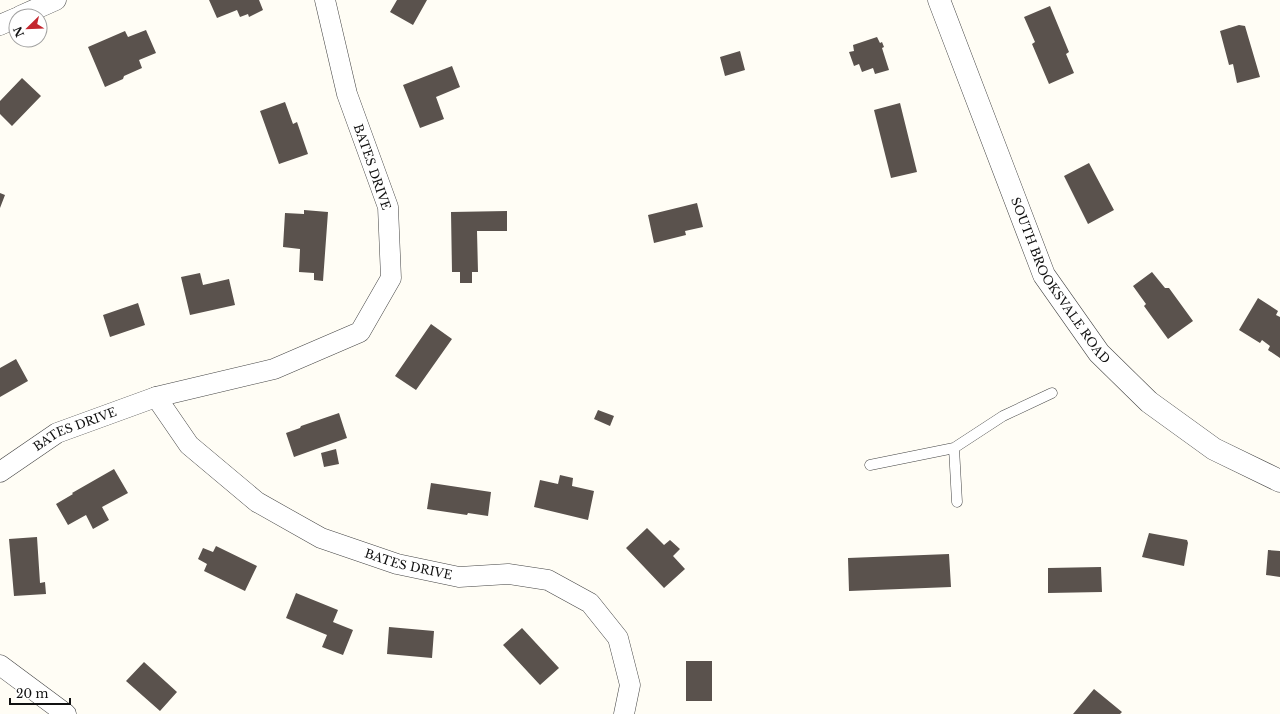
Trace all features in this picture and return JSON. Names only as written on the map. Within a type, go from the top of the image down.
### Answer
[{"type":"street","points":[[38,8],[56,0]]},
{"type":"street","name":"BATES DRIVE","points":[[0,472],[56,432],[156,397],[274,369],[360,332],[391,278],[388,207],[347,94],[325,0]]},
{"type":"street","name":"SOUTH BROOKSVALE ROAD","points":[[939,0],[1044,275],[1099,353],[1148,402],[1214,449],[1280,481]]},
{"type":"street","name":"BATES DRIVE","points":[[156,397],[189,445],[257,502],[321,538],[397,564],[458,577],[508,574],[548,580],[590,603],[618,638],[630,685],[624,714]]},
{"type":"street","points":[[0,665],[66,714]]},
{"type":"lane","points":[[870,465],[954,448],[1003,416],[1052,393]]},
{"type":"lane","points":[[954,448],[957,502]]},
{"type":"building","points":[[209,0],[259,0],[263,10],[249,17],[248,14],[240,17],[237,10],[217,18]]},
{"type":"building","points":[[397,0],[427,0],[413,25],[390,12]]},
{"type":"building","points":[[1050,6],[1069,52],[1066,54],[1074,73],[1049,84],[1032,44],[1035,42],[1024,17]]},
{"type":"building","points":[[1239,25],[1245,26],[1260,77],[1237,83],[1233,64],[1229,65],[1220,31]]},
{"type":"building","points":[[146,30],[156,53],[139,60],[142,68],[105,87],[88,47],[125,31],[128,37]]},
{"type":"building","points":[[877,37],[880,43],[882,42],[884,47],[882,48],[889,70],[875,74],[873,68],[862,72],[859,64],[854,66],[849,52],[854,51],[853,45]]},
{"type":"building","points":[[740,51],[745,70],[725,76],[720,57]]},
{"type":"building","points":[[452,66],[460,87],[436,97],[444,119],[420,128],[403,85]]},
{"type":"building","points":[[22,78],[41,96],[12,126],[0,114],[0,101]]},
{"type":"building","points":[[285,102],[293,124],[297,122],[308,154],[279,164],[260,111]]},
{"type":"building","points":[[900,103],[917,172],[891,178],[874,110]]},
{"type":"building","points":[[1089,163],[1114,210],[1088,224],[1064,176]]},
{"type":"building","points":[[0,193],[5,195],[0,208]]},
{"type":"building","points":[[697,203],[703,227],[685,231],[686,235],[654,243],[648,215]]},
{"type":"building","points":[[304,210],[328,212],[323,281],[314,280],[314,273],[299,272],[300,249],[283,247],[285,213],[304,214]]},
{"type":"building","points":[[507,211],[507,231],[477,231],[478,272],[472,272],[472,283],[460,283],[460,272],[452,272],[451,212]]},
{"type":"building","points":[[1152,272],[1165,288],[1169,288],[1193,321],[1168,339],[1144,306],[1146,304],[1133,286]]},
{"type":"building","points":[[200,273],[203,285],[229,279],[235,305],[190,315],[181,277]]},
{"type":"building","points":[[1258,298],[1278,311],[1276,315],[1280,317],[1280,358],[1268,350],[1270,346],[1262,340],[1260,343],[1239,330]]},
{"type":"building","points":[[138,303],[145,325],[110,337],[103,315]]},
{"type":"building","points":[[431,324],[452,339],[416,390],[395,376]]},
{"type":"building","points":[[16,359],[28,381],[0,397],[0,368]]},
{"type":"building","points":[[598,410],[614,416],[610,426],[594,419]]},
{"type":"building","points":[[339,413],[347,438],[294,457],[286,433],[300,428],[301,426]]},
{"type":"building","points":[[336,449],[339,464],[324,467],[321,453]]},
{"type":"building","points":[[114,469],[128,493],[102,507],[109,520],[93,529],[86,515],[68,525],[56,504]]},
{"type":"building","points":[[560,475],[573,478],[572,486],[594,491],[588,520],[534,507],[540,480],[558,484]]},
{"type":"building","points":[[431,483],[491,492],[488,516],[468,513],[467,515],[427,509]]},
{"type":"building","points":[[647,528],[664,545],[670,540],[680,549],[673,556],[685,569],[664,588],[626,548]]},
{"type":"building","points":[[1149,533],[1187,540],[1188,543],[1184,566],[1142,557]]},
{"type":"building","points":[[37,537],[40,583],[45,582],[46,594],[14,596],[9,539]]},
{"type":"building","points":[[216,546],[257,566],[245,591],[204,571],[207,564],[198,559],[203,548],[213,552]]},
{"type":"building","points":[[1268,550],[1280,551],[1280,577],[1266,575]]},
{"type":"building","points":[[949,554],[951,587],[849,591],[848,558]]},
{"type":"building","points":[[1101,567],[1102,592],[1048,593],[1048,568]]},
{"type":"building","points":[[296,593],[338,610],[333,622],[353,630],[343,655],[322,647],[327,635],[286,618]]},
{"type":"building","points":[[389,627],[434,631],[432,658],[387,654]]},
{"type":"building","points":[[522,628],[559,668],[540,685],[503,645]]},
{"type":"building","points":[[686,661],[712,661],[712,701],[686,701]]},
{"type":"building","points":[[144,662],[177,692],[160,711],[126,681]]},
{"type":"building","points":[[1094,689],[1122,712],[1120,714],[1073,714]]}]
